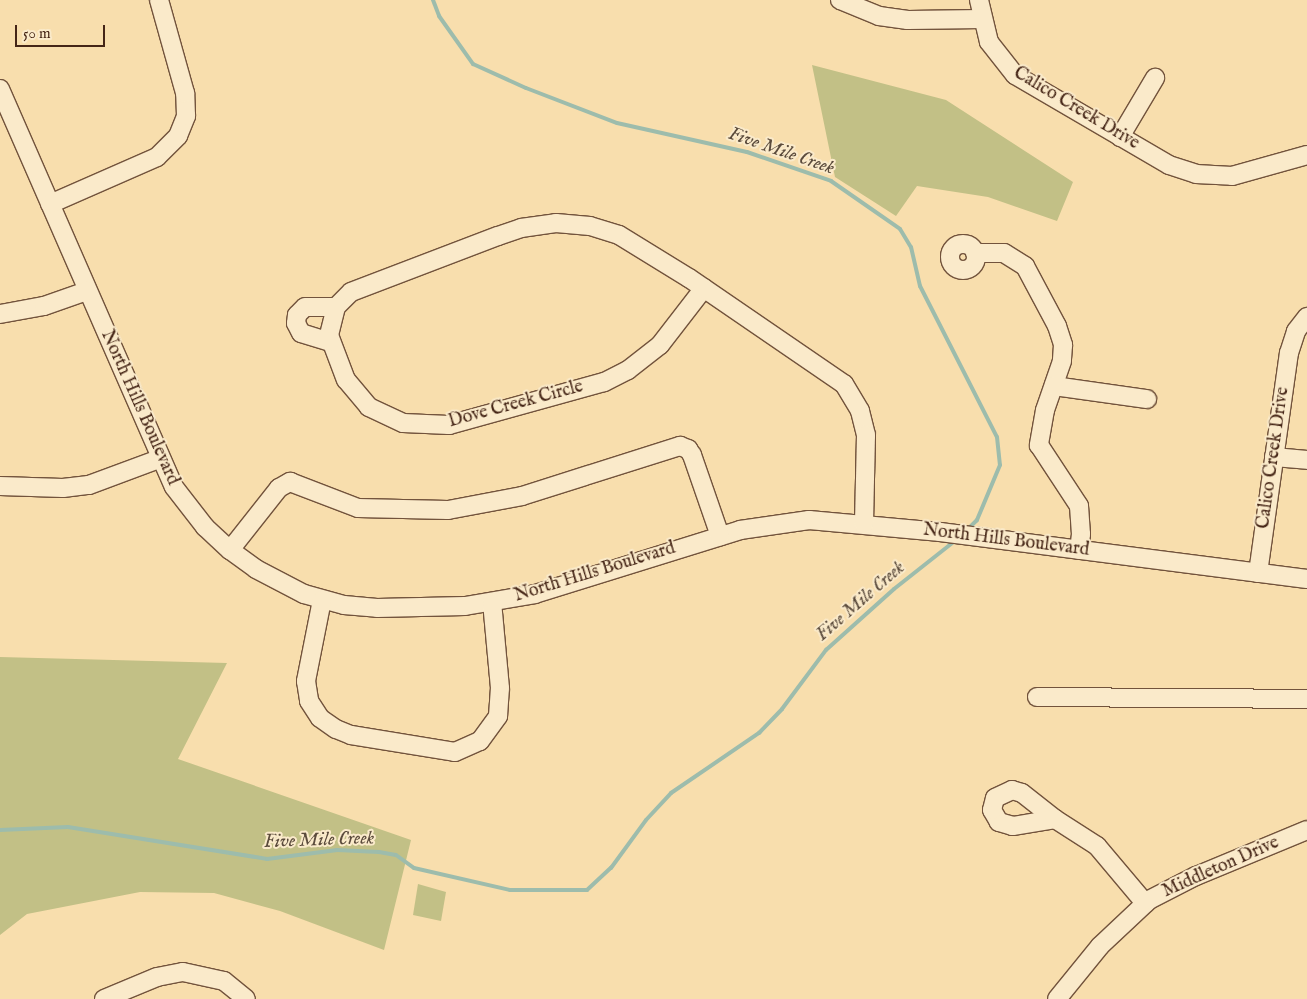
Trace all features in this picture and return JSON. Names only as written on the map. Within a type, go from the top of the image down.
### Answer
[{"type":"street","points":[[50,204],[157,157],[178,136],[186,116],[185,93],[159,0]]},
{"type":"street","points":[[840,0],[879,16],[908,20],[982,19]]},
{"type":"street","name":"Calico Creek Drive","points":[[979,0],[989,42],[1014,75],[1180,170],[1216,177],[1254,172],[1307,155]]},
{"type":"street","points":[[1120,137],[1155,78]]},
{"type":"street","name":"North Hills Boulevard","points":[[0,89],[159,459],[191,512],[230,550],[271,579],[322,600],[401,609],[492,602],[560,587],[720,536],[769,524],[809,520],[940,532],[1307,579]]},
{"type":"street","points":[[330,342],[301,333],[296,323],[297,315],[305,307],[336,307],[351,292],[521,228],[556,223],[590,226],[619,235],[704,288],[832,375],[854,397],[866,435],[864,524]]},
{"type":"street","points":[[976,253],[1004,253],[1025,266],[1032,275],[1063,345],[1054,386],[1045,410],[1039,445],[1079,506],[1081,534],[1078,550]]},
{"type":"street","name":"Dove Creek Circle","points":[[336,307],[330,321],[330,342],[346,380],[369,407],[403,423],[449,425],[604,382],[628,370],[660,345],[704,288]]},
{"type":"street","points":[[0,314],[44,306],[87,291]]},
{"type":"street","name":"Calico Creek Drive","points":[[1258,573],[1291,342],[1307,318]]},
{"type":"street","points":[[1054,386],[1147,399]]},
{"type":"street","points":[[230,550],[279,488],[290,482],[358,508],[448,510],[522,496],[680,446],[688,449],[692,455],[720,536]]},
{"type":"street","points":[[1274,457],[1307,460]]},
{"type":"street","points":[[0,486],[63,488],[89,485],[159,459]]},
{"type":"street","points":[[322,600],[306,682],[309,701],[320,718],[336,730],[351,735],[455,752],[480,741],[498,716],[500,688],[492,602]]},
{"type":"street","points":[[1037,697],[1307,698]]},
{"type":"street","points":[[1055,819],[1097,846],[1145,903]]},
{"type":"street","name":"Middleton Drive","points":[[1057,999],[1100,946],[1145,903],[1196,876],[1307,830]]},
{"type":"street","points":[[104,999],[157,977],[184,972],[212,976],[231,986],[246,999]]},
{"type":"shaded area","points":[[812,65],[946,100],[1073,182],[1057,221],[988,197],[917,186],[896,216],[835,177]]},
{"type":"shaded area","points":[[0,657],[227,663],[178,759],[411,840],[384,950],[280,911],[214,893],[140,892],[27,914],[0,935]]},
{"type":"shaded area","points":[[418,884],[446,892],[441,921],[413,915]]},
{"type":"waterway","name":"Five Mile Creek","points":[[433,0],[439,16],[473,64],[526,88],[617,123],[747,152],[831,181],[900,229],[911,247],[920,286],[997,437],[1000,465],[977,520],[967,530]]},
{"type":"waterway","name":"Five Mile Creek","points":[[0,830],[68,827],[267,859],[337,850],[379,852],[396,855],[414,868],[510,890],[587,890],[611,868],[646,820],[671,793],[759,733],[782,709],[826,650],[894,589],[956,540]]}]
